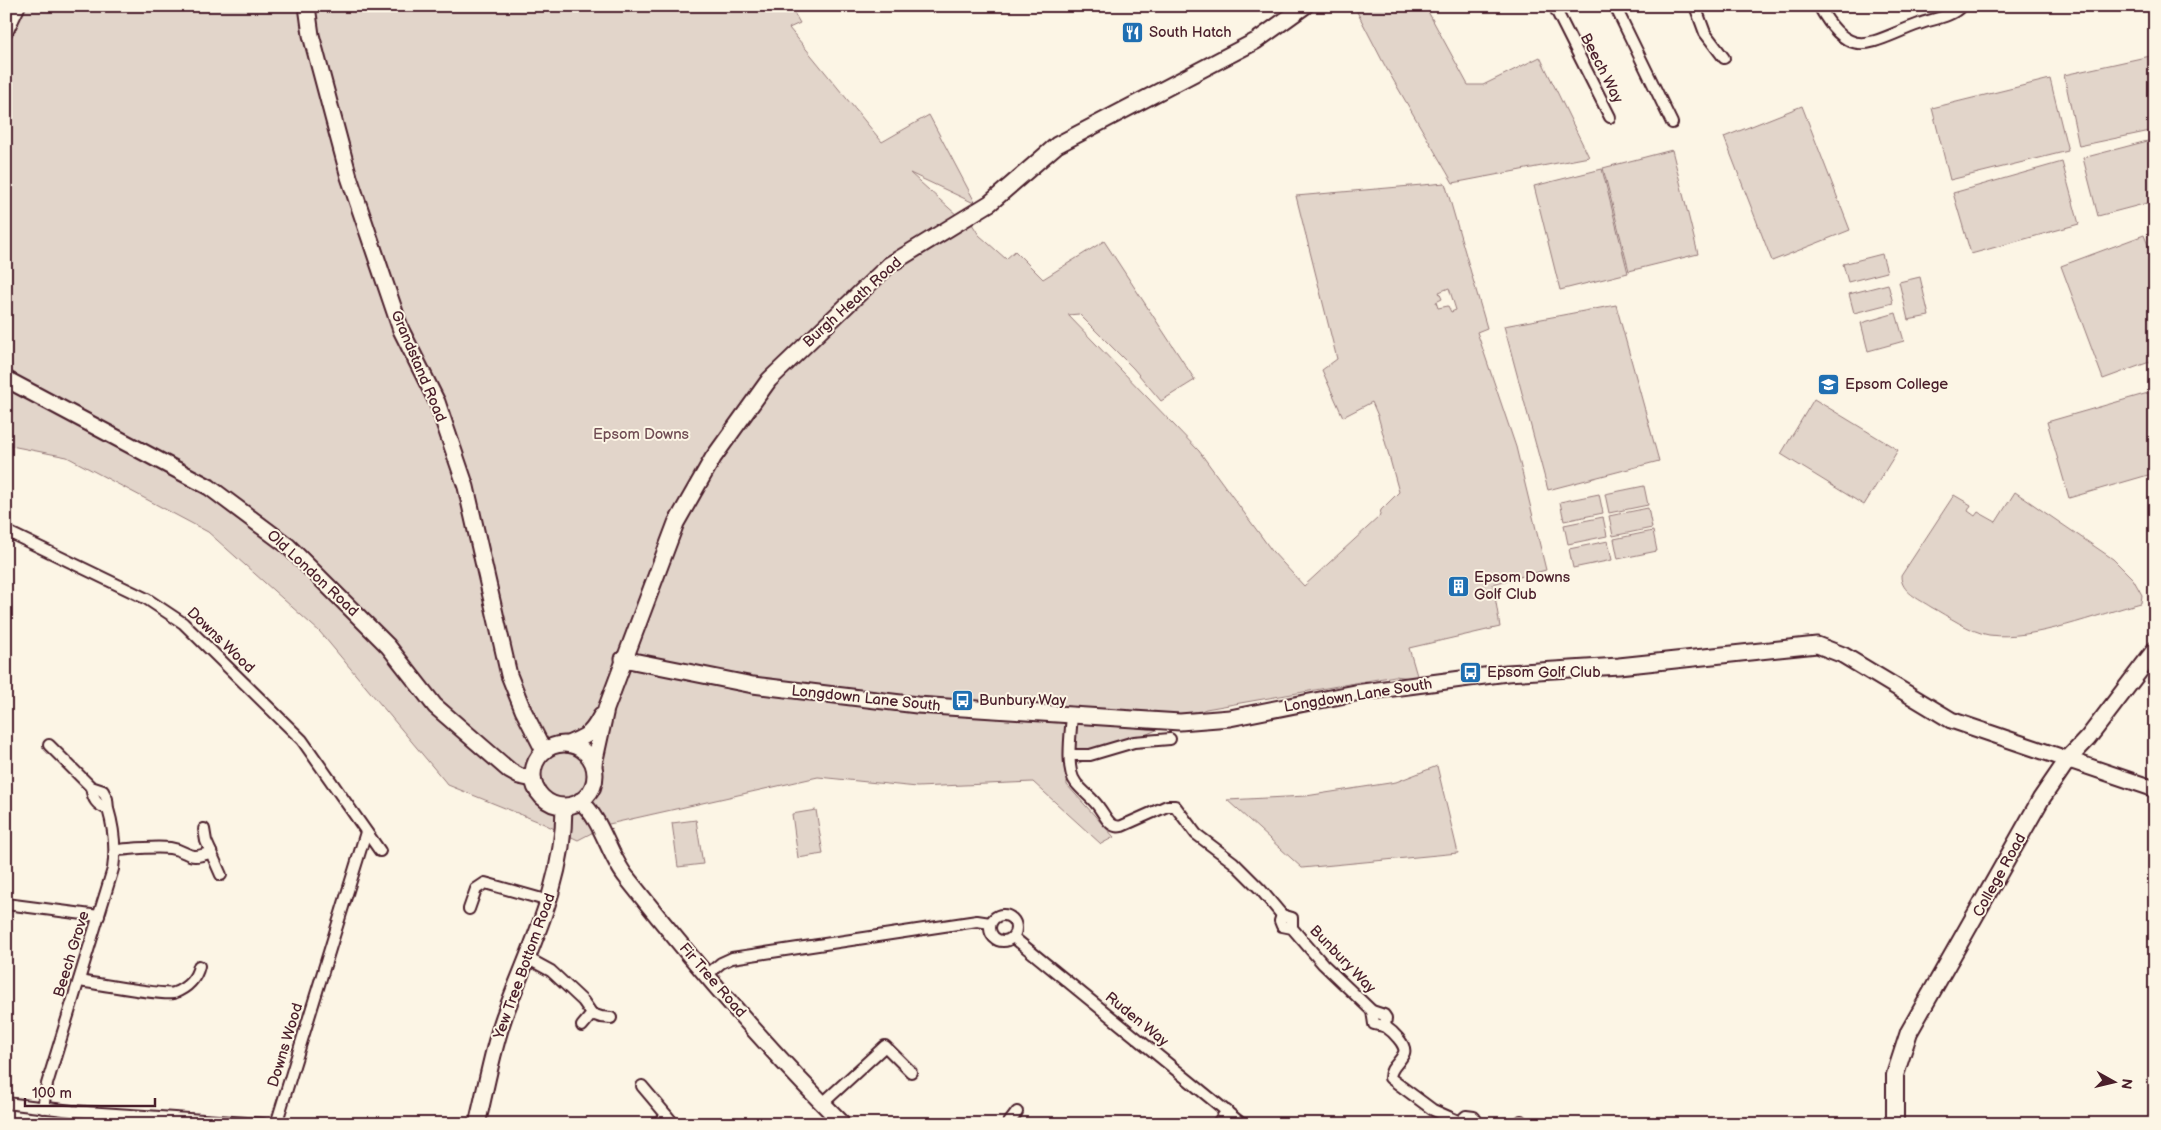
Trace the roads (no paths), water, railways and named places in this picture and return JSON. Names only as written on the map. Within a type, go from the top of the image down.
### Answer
[{"type":"main road","points":[[6,29],[17,6]]},
{"type":"main road","name":"Grandstand Road","points":[[308,6],[311,35],[349,177],[402,330],[437,402],[466,487],[509,674],[523,710],[544,751]]},
{"type":"main road","name":"Burgh Heath Road","points":[[594,764],[606,709],[623,659],[676,523],[712,458],[769,380],[889,265],[990,203],[1057,145],[1256,40],[1305,6]]},
{"type":"main road","name":"Old London Road","points":[[6,379],[209,487],[288,546],[388,646],[435,706],[510,771],[519,776],[533,779]]},
{"type":"main road","name":"Longdown Lane South","points":[[623,659],[753,685],[917,705],[1180,722],[1230,718],[1331,697],[1507,673],[1618,666],[1817,645],[1843,654],[1951,720],[2155,788]]},
{"type":"main road","name":"College Road","points":[[1895,1124],[1895,1076],[1909,1032],[2041,799],[2069,758],[2088,738],[2155,650]]},
{"type":"main road","name":"Burgh Heath Road","points":[[568,744],[587,736],[594,730],[606,709]]},
{"type":"main road","points":[[568,744],[586,753],[594,764],[596,777],[594,786],[580,801],[564,807],[553,804],[539,794],[533,779],[535,767],[544,751],[556,745],[568,744]]},
{"type":"main road","name":"Fir Tree Road","points":[[594,786],[598,826]]},
{"type":"main road","name":"Fir Tree Road","points":[[580,801],[588,807],[625,876],[708,974],[822,1103],[843,1124]]},
{"type":"main road","name":"Yew Tree Bottom Road","points":[[477,1124],[504,1018],[549,901],[561,853],[564,807]]},
{"type":"street","name":"Beech Way","points":[[1554,6],[1610,117]]},
{"type":"street","points":[[1615,6],[1672,123]]},
{"type":"street","points":[[1695,6],[1701,25],[1724,58]]},
{"type":"street","points":[[1819,6],[1830,26],[1841,36],[1856,42],[1874,43],[1908,28],[1952,13],[1962,6]]},
{"type":"street","name":"Downs Wood","points":[[6,531],[147,599],[183,623],[302,740],[380,851]]},
{"type":"street","name":"Bunbury Way","points":[[1072,715],[1070,754],[1074,781],[1094,800],[1110,823],[1118,827],[1122,826],[1167,806],[1174,806],[1196,834],[1233,862],[1262,890],[1282,915],[1292,918],[1292,928],[1323,964],[1372,1011],[1384,1014],[1386,1018],[1385,1026],[1401,1043],[1404,1049],[1404,1053],[1391,1071],[1390,1078],[1433,1110],[1458,1122],[1462,1117],[1470,1116],[1479,1124]]},
{"type":"street","points":[[1070,754],[1090,755],[1134,742],[1170,739]]},
{"type":"street","name":"Beech Grove","points":[[43,1108],[47,1084],[113,869],[115,850],[108,799],[103,791],[92,787],[49,745]]},
{"type":"street","points":[[204,830],[210,852],[221,875]]},
{"type":"street","name":"Downs Wood","points":[[278,1124],[278,1118],[366,832]]},
{"type":"street","points":[[115,850],[172,848],[191,857],[198,857],[210,852]]},
{"type":"street","points":[[469,909],[476,889],[485,883],[549,901]]},
{"type":"street","points":[[6,904],[99,916]]},
{"type":"street","points":[[1002,914],[1012,918],[1016,927],[1013,937],[1005,941],[996,940],[990,932],[990,923],[1002,914]]},
{"type":"street","points":[[708,974],[721,963],[732,958],[978,921],[990,923]]},
{"type":"street","name":"Ruden Way","points":[[1013,937],[1242,1124]]},
{"type":"street","points":[[528,959],[551,971],[583,1001],[592,1014],[601,1018],[611,1018]]},
{"type":"street","points":[[79,980],[115,987],[174,993],[192,981],[198,966]]},
{"type":"street","points":[[582,1026],[592,1014]]},
{"type":"street","points":[[822,1103],[885,1046],[911,1072]]},
{"type":"street","points":[[642,1086],[674,1124]]},
{"type":"street","points":[[6,1103],[43,1108],[263,1124]]},
{"type":"street","points":[[1217,1124],[1227,1111]]},
{"type":"street","points":[[1008,1124],[1017,1112]]},
{"type":"street","points":[[659,1124],[666,1115]]},
{"type":"place","name":"South Hatch","points":[[1133,32]]},
{"type":"place","name":"Epsom College","points":[[1829,384]]},
{"type":"place","name":"Epsom Downs Golf Club","points":[[1458,586]]},
{"type":"place","name":"Epsom Golf Club","points":[[1471,672]]},
{"type":"place","name":"Bunbury Way","points":[[963,700]]},
{"type":"park label","name":"Epsom Downs","points":[[641,434]]}]
